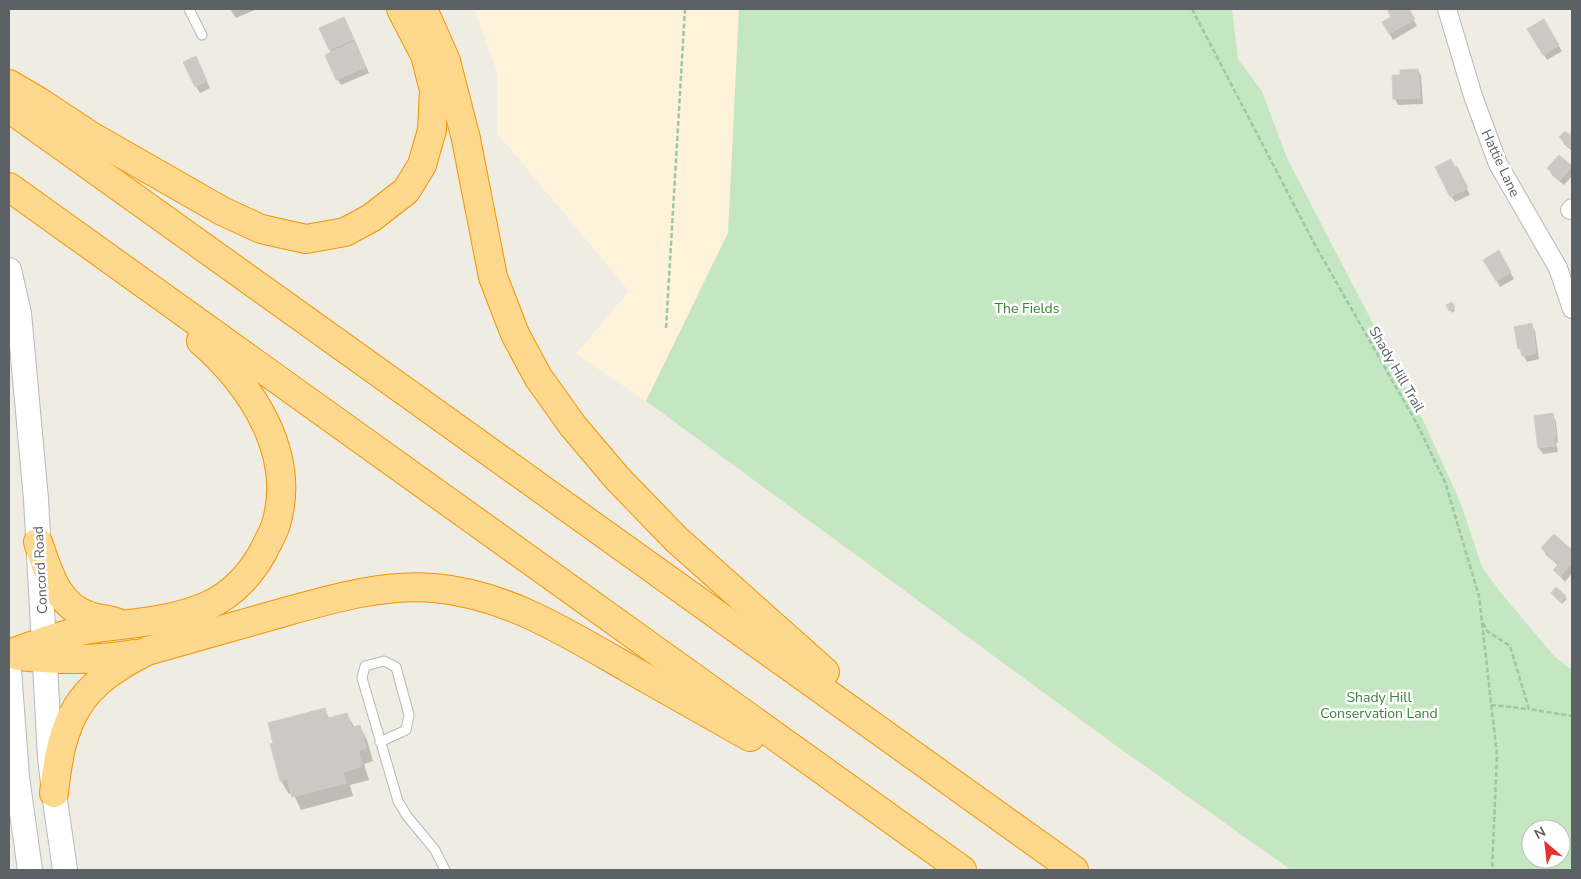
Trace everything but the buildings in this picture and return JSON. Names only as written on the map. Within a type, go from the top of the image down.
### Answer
[{"type":"highway","points":[[9,84],[91,136],[222,212],[261,229],[306,239],[345,232],[371,218],[406,191],[422,165],[432,130],[434,90],[425,55],[401,9]]},
{"type":"highway","points":[[423,9],[446,61],[466,139],[493,277],[515,334],[538,377],[573,426],[617,478],[676,538],[924,762]]},
{"type":"highway","points":[[9,108],[1074,870]]},
{"type":"highway","points":[[9,187],[962,870]]},
{"type":"highway","points":[[44,650],[85,630],[127,626],[168,618],[210,605],[228,594],[245,578],[262,556],[276,524],[281,492],[280,472],[274,444],[262,416],[249,393],[222,360],[98,250]]},
{"type":"highway","points":[[38,542],[53,581],[65,601],[90,617],[110,620],[127,626]]},
{"type":"highway","points":[[9,654],[44,650],[96,658],[119,657],[350,595],[394,589],[432,588],[463,592],[491,598],[522,610],[570,634],[870,803]]},
{"type":"highway","points":[[54,794],[62,744],[74,711],[85,696],[102,680],[126,662],[147,651]]},
{"type":"main road","name":"Concord Road","points":[[9,270],[19,312],[38,542],[54,794],[65,870]]},
{"type":"main road","points":[[9,670],[17,777],[30,870]]},
{"type":"street","name":"Hattie Lane","points":[[1447,9],[1473,96],[1498,164],[1558,268],[1572,309]]},
{"type":"lane","points":[[189,9],[202,35]]},
{"type":"lane","points":[[380,742],[406,730],[409,716],[396,667],[384,661],[365,666],[362,678],[394,792],[407,816],[428,840],[445,870]]},
{"type":"path","points":[[666,328],[685,9]]},
{"type":"path","name":"Shady Hill Trail","points":[[1192,9],[1314,243],[1417,424],[1445,482],[1479,596],[1497,755],[1492,870]]},
{"type":"path","points":[[1482,622],[1487,631],[1510,646],[1528,709]]},
{"type":"path","points":[[1491,705],[1572,716]]},
{"type":"shaded area","points":[[474,9],[739,9],[728,233],[646,401],[576,354],[629,291],[497,133],[497,72]]},
{"type":"green space","name":"The Fields","points":[[739,9],[1232,9],[1238,59],[1262,91],[1287,158],[1424,422],[1461,504],[1482,567],[1501,593],[1554,656],[1572,670],[1572,870],[1291,870],[1111,742],[646,401],[728,233]]},
{"type":"park label","name":"Shady Hill Conservation Land","points":[[1379,706]]}]
